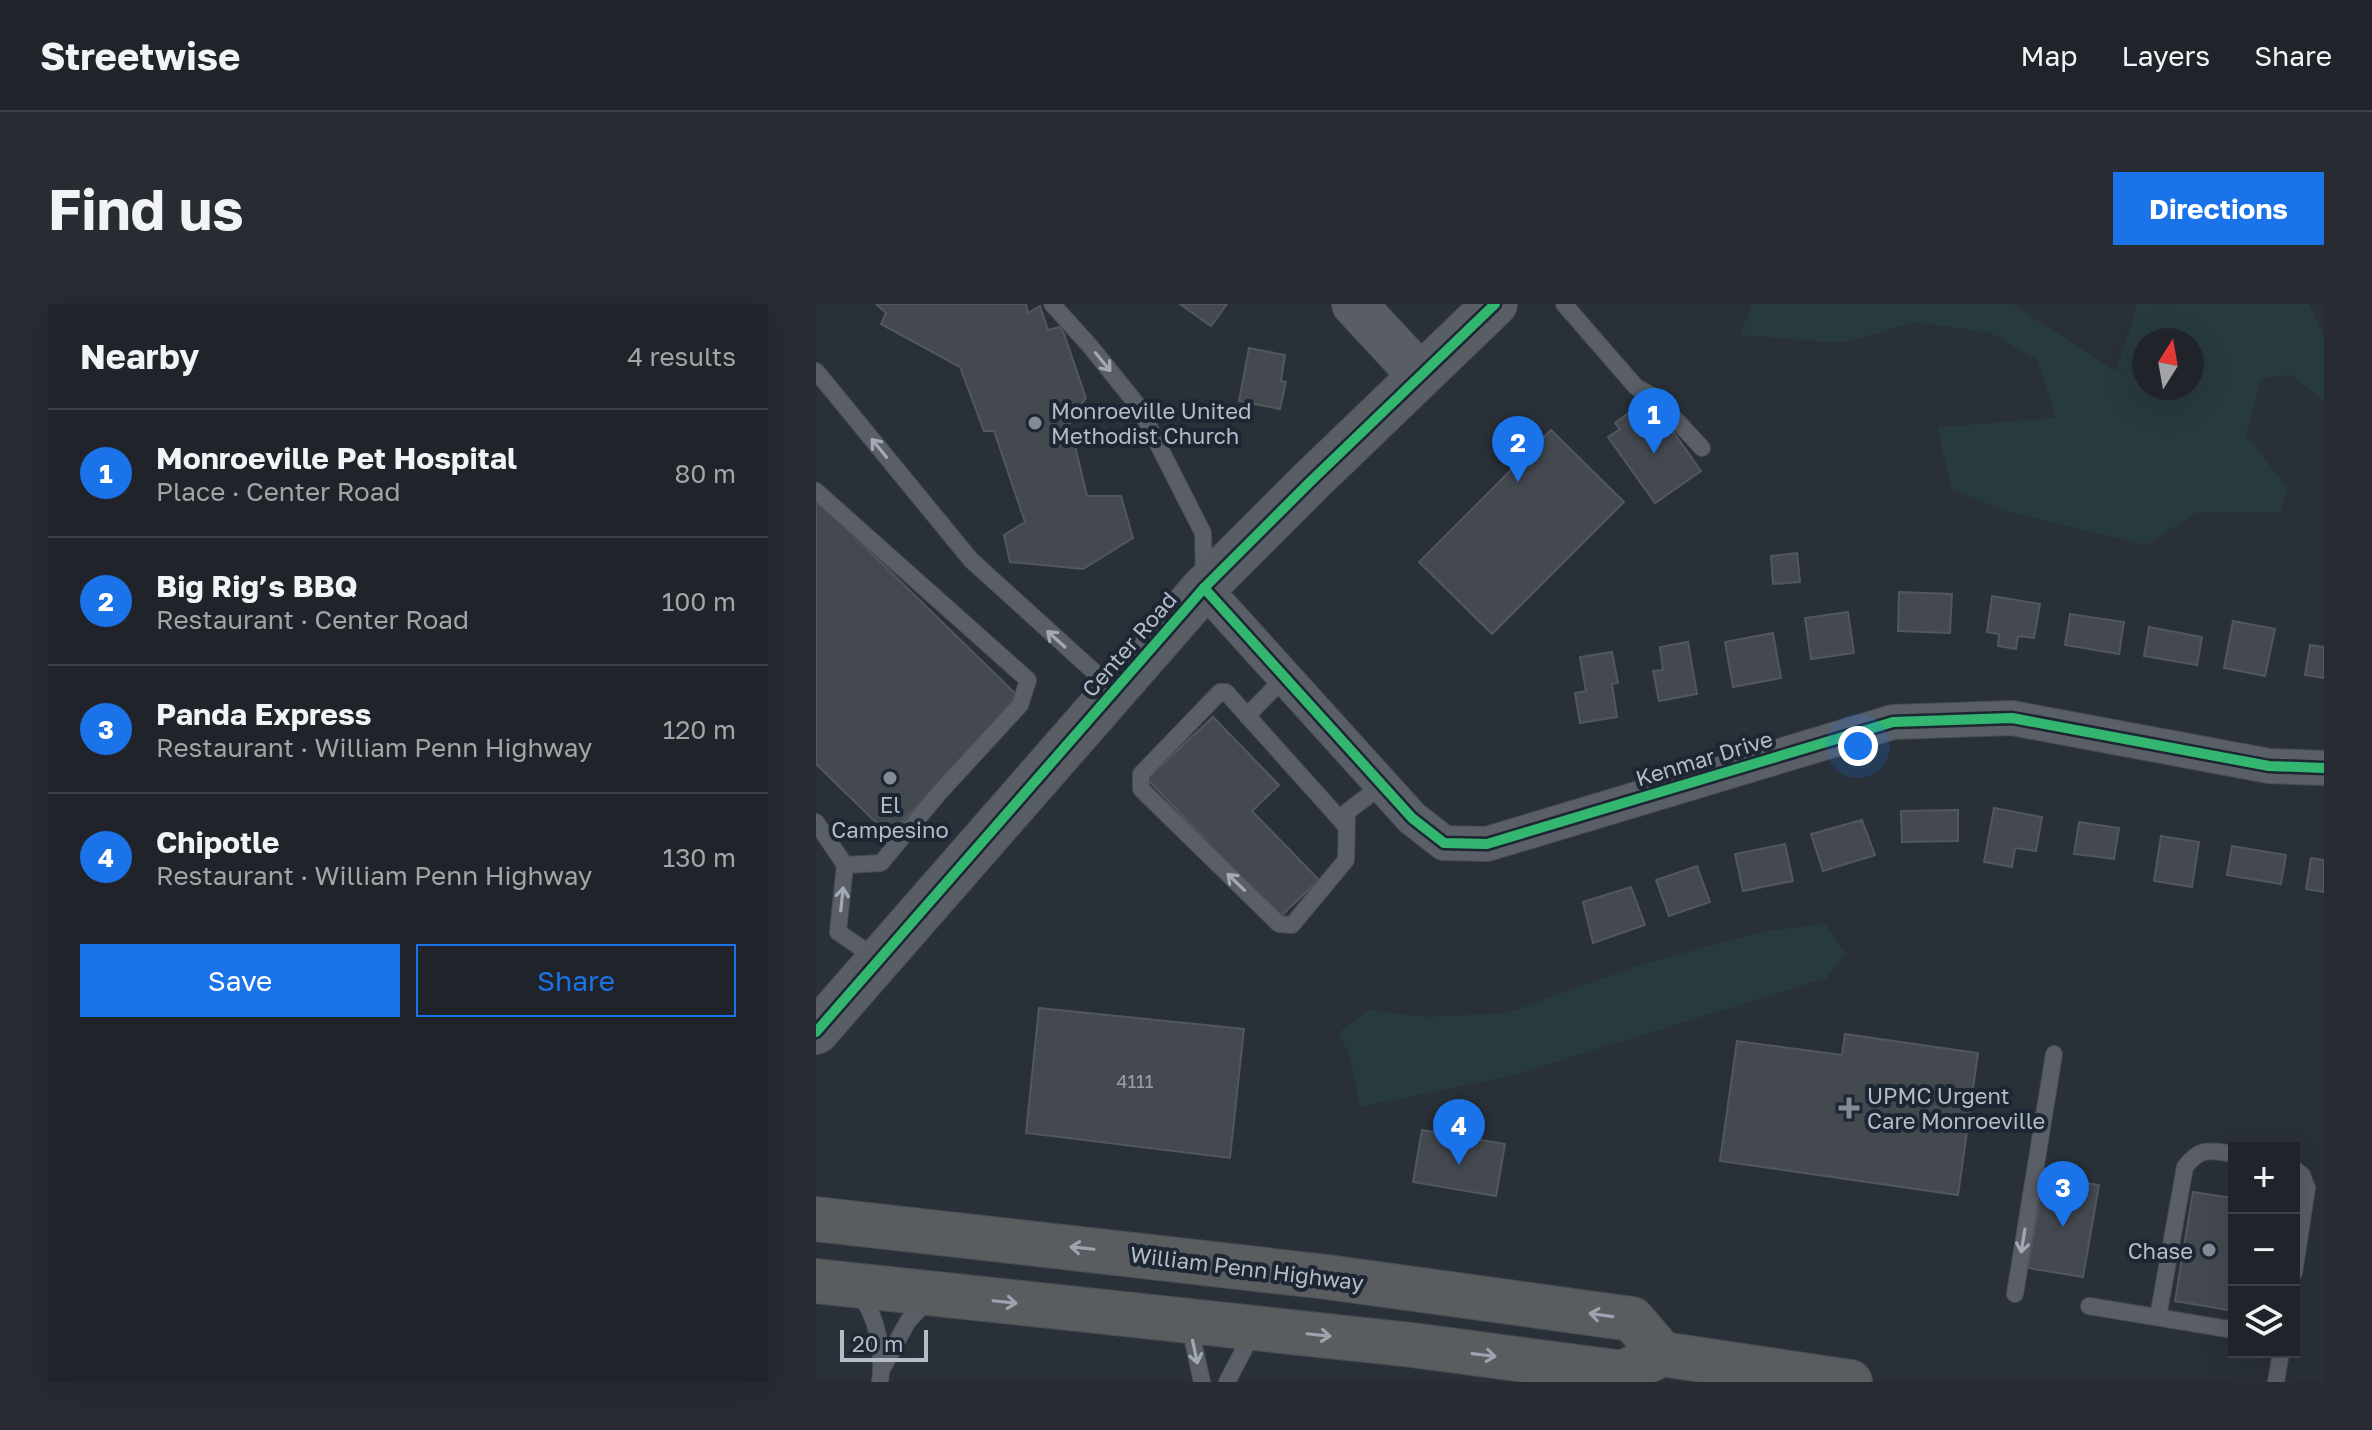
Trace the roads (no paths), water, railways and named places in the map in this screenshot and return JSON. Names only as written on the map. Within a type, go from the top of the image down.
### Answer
[{"type":"highway","name":"William Penn Highway","points":[[816,1219],[1327,1277],[1632,1319],[1659,1368]]},
{"type":"highway","points":[[833,1283],[1412,1345],[1566,1373],[1623,1373],[1659,1368],[1850,1382]]},
{"type":"street","points":[[1354,304],[1420,375]]},
{"type":"street","name":"Center Road","points":[[821,1020],[879,960],[1204,588],[1495,304]]},
{"type":"street","name":"Kenmar Drive","points":[[1204,588],[1412,818],[1444,843],[1487,844],[1893,722],[2012,718],[2269,766],[2324,768]]},
{"type":"lane","points":[[1052,304],[1139,407],[1203,533],[1204,588]]},
{"type":"lane","points":[[1564,304],[1636,387],[1656,398],[1702,448]]},
{"type":"lane","points":[[816,371],[971,560],[1114,690]]},
{"type":"lane","points":[[816,491],[1028,680],[1020,705],[939,793],[881,863],[845,865]]},
{"type":"lane","points":[[1247,716],[1285,677]]},
{"type":"lane","points":[[1346,826],[1226,692],[1220,692],[1141,774],[1141,789],[1279,924],[1292,925],[1346,860],[1347,812],[1382,785]]},
{"type":"lane","points":[[816,822],[845,865],[838,932],[879,960]]},
{"type":"lane","points":[[2015,1294],[2054,1054]]},
{"type":"lane","points":[[2158,1317],[2185,1167],[2194,1155],[2208,1150],[2228,1153]]},
{"type":"lane","points":[[2300,1174],[2307,1188],[2300,1234]]},
{"type":"lane","points":[[833,1283],[859,1294],[872,1315],[881,1376]]},
{"type":"lane","points":[[881,1376],[908,1321],[924,1303],[938,1294]]},
{"type":"lane","points":[[2089,1306],[2228,1329]]},
{"type":"lane","points":[[1189,1321],[1202,1382]]},
{"type":"lane","points":[[1227,1382],[1255,1329]]},
{"type":"lane","points":[[2276,1382],[2280,1358]]},
{"type":"place","name":"Monroeville United Methodist Church","points":[[1035,423]]},
{"type":"place","name":"Monroeville Pet Hospital","points":[[1654,454]]},
{"type":"place","name":"Big Rig’s BBQ","points":[[1518,482]]},
{"type":"place","name":"El Campesino","points":[[890,778]]},
{"type":"place","name":"UPMC Urgent Care Monroeville","points":[[1849,1108]]},
{"type":"place","name":"Chipotle","points":[[1459,1165]]},
{"type":"place","name":"Panda Express","points":[[2063,1227]]},
{"type":"place","name":"Chase","points":[[2209,1250]]}]
